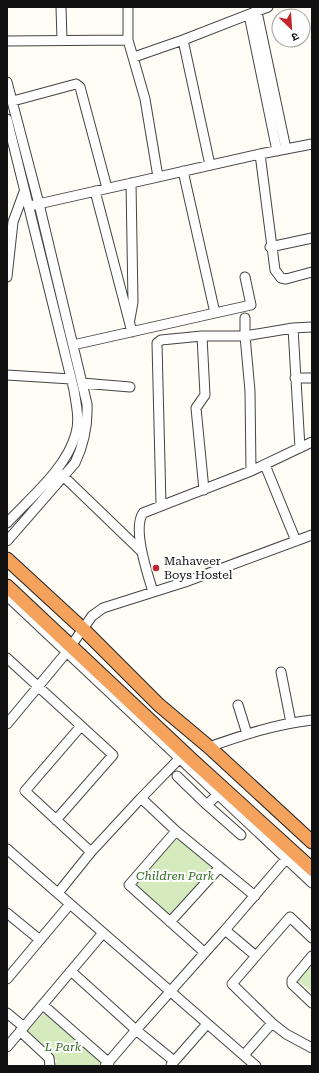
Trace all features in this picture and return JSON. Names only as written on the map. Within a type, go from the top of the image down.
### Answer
[{"type":"highway","points":[[7,559],[83,629],[159,705],[210,747],[312,842]]},
{"type":"highway","points":[[7,586],[69,649],[312,869]]},
{"type":"street","points":[[62,7],[62,40]]},
{"type":"street","points":[[128,7],[128,40],[145,99],[158,177]]},
{"type":"street","points":[[134,57],[183,40],[268,7]]},
{"type":"street","points":[[253,13],[275,117],[286,149]]},
{"type":"street","points":[[7,41],[62,40],[68,42],[128,40]]},
{"type":"street","points":[[183,40],[210,165]]},
{"type":"street","points":[[7,82],[39,204],[73,345],[87,404],[88,420],[82,448],[74,463],[60,473],[7,523]]},
{"type":"street","points":[[13,101],[76,84],[80,87],[107,188]]},
{"type":"street","points":[[275,117],[277,151]]},
{"type":"street","points":[[7,119],[71,379],[77,415],[76,432],[60,473],[7,541]]},
{"type":"street","points":[[28,206],[260,154],[312,144]]},
{"type":"street","points":[[260,154],[270,247],[275,270],[281,278],[286,279],[312,272]]},
{"type":"street","points":[[183,171],[215,313]]},
{"type":"street","points":[[131,183],[133,302],[131,327]]},
{"type":"street","points":[[95,191],[131,327]]},
{"type":"street","points":[[7,277],[13,222],[24,192]]},
{"type":"street","points":[[270,247],[312,238]]},
{"type":"street","points":[[73,345],[131,327],[215,313],[251,304],[245,277]]},
{"type":"street","points":[[245,318],[245,336],[250,391],[251,471]]},
{"type":"street","points":[[161,505],[157,343],[162,340],[202,336],[245,336],[293,328],[312,327]]},
{"type":"street","points":[[293,328],[300,448]]},
{"type":"street","points":[[202,336],[205,395],[196,408],[204,490]]},
{"type":"street","points":[[7,375],[71,379]]},
{"type":"street","points":[[295,378],[312,378]]},
{"type":"street","points":[[82,383],[130,387]]},
{"type":"street","points":[[153,592],[141,551],[141,515],[161,505],[251,471],[312,442]]},
{"type":"street","points":[[265,465],[296,541]]},
{"type":"street","points":[[60,473],[141,551]]},
{"type":"street","points":[[7,724],[69,649],[92,616],[103,608],[186,582],[312,535]]},
{"type":"street","points":[[7,596],[69,649],[180,758],[312,883]]},
{"type":"street","points":[[7,658],[38,688],[113,755],[56,820]]},
{"type":"street","points":[[280,672],[291,723]]},
{"type":"street","points":[[238,705],[247,734]]},
{"type":"street","points":[[210,747],[247,734],[291,723],[312,720]]},
{"type":"street","points":[[81,726],[25,791],[91,852]]},
{"type":"street","points":[[58,893],[91,852],[180,758]]},
{"type":"street","points":[[177,776],[241,835]]},
{"type":"street","points":[[207,805],[218,794]]},
{"type":"street","points":[[141,798],[176,831],[254,896]]},
{"type":"street","points":[[176,831],[128,886],[204,952]]},
{"type":"street","points":[[7,849],[256,1066]]},
{"type":"street","points":[[43,1005],[107,1064],[169,991],[225,930],[286,859]]},
{"type":"street","points":[[170,922],[220,867]]},
{"type":"street","points":[[7,979],[70,904]]},
{"type":"street","points":[[7,913],[40,940]]},
{"type":"street","points":[[312,938],[290,917],[232,984],[272,1023],[286,1034],[312,1048]]},
{"type":"street","points":[[225,930],[256,956]]},
{"type":"street","points":[[7,1047],[72,972],[103,933]]},
{"type":"street","points":[[312,956],[292,980],[292,984],[312,1003]]},
{"type":"street","points":[[72,972],[136,1030],[171,1065],[207,1024]]},
{"type":"street","points":[[7,1013],[49,1058],[50,1066]]},
{"type":"street","points":[[244,1055],[272,1023]]},
{"type":"green space","name":"Children Park","points":[[179,835],[215,866],[170,916],[135,885]]},
{"type":"green space","points":[[312,963],[312,992],[298,981]]},
{"type":"green space","name":"L Park","points":[[45,1012],[103,1062],[100,1066],[52,1066],[57,1061],[26,1033]]},
{"type":"place","name":"Mahaveer Boys Hostel","points":[[156,568]]}]
